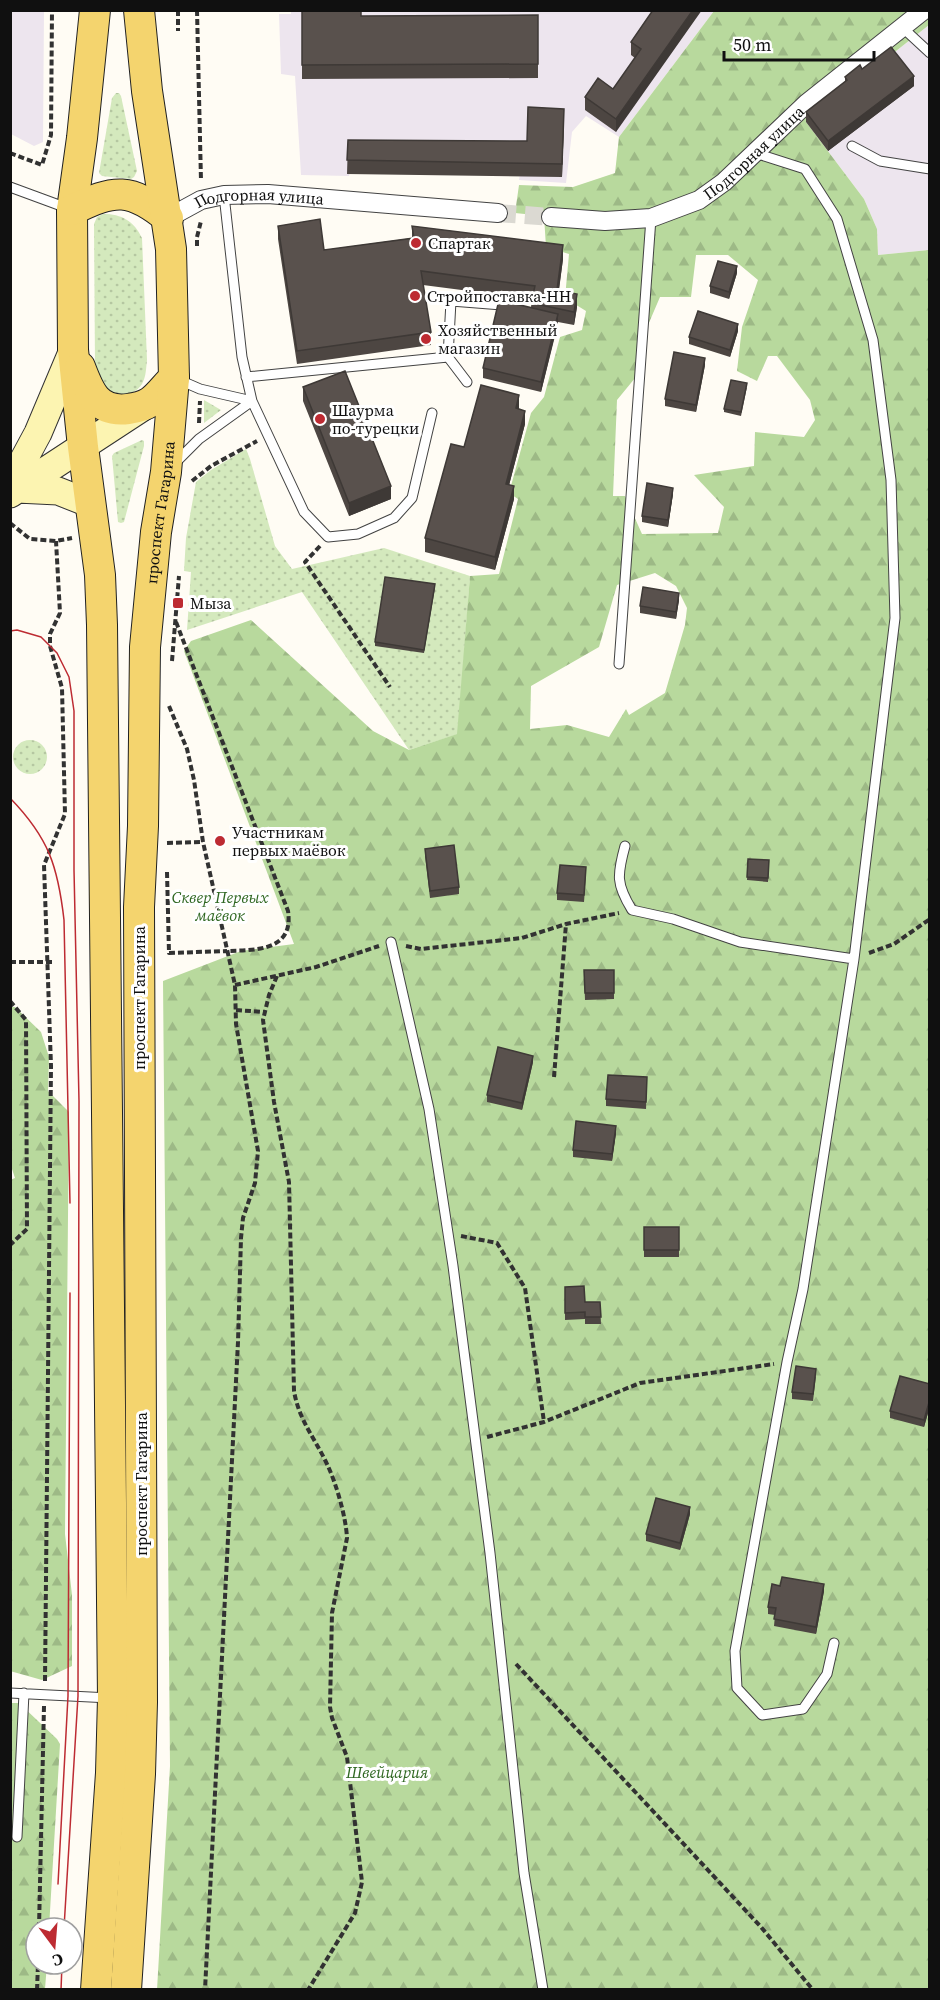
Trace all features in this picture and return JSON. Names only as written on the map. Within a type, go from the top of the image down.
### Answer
[{"type":"main road","name":"проспект Гагарина","points":[[95,10],[72,210],[73,350],[82,447],[100,575],[102,625],[113,1698],[111,1773],[96,1989]]},
{"type":"main road","name":"проспект Гагарина","points":[[126,1989],[140,1774],[142,1702],[139,907],[143,826],[145,647],[156,532],[179,477],[171,249],[147,92],[139,10]]},
{"type":"main road","points":[[72,210],[101,196],[127,194],[148,202],[168,218]]},
{"type":"main road","name":"проспект Гагарина","points":[[73,350],[88,387],[104,406],[119,410],[134,408],[150,402]]},
{"type":"main road","points":[[13,489],[73,350]]},
{"type":"main road","points":[[13,489],[150,402],[174,378]]},
{"type":"main road","points":[[13,489],[58,491],[91,504]]},
{"type":"street","name":"Подгорная улица","points":[[551,217],[605,221],[651,218],[699,200],[724,182],[807,103],[922,11]]},
{"type":"street","name":"Подгорная улица","points":[[168,218],[201,200],[224,195],[268,194],[498,213]]},
{"type":"lane","points":[[903,28],[930,53]]},
{"type":"lane","points":[[852,146],[880,161],[930,169]]},
{"type":"lane","points":[[755,153],[805,169],[837,219],[873,340],[891,480],[895,618],[854,958],[803,1289],[787,1362],[735,1651],[737,1688],[762,1714],[803,1709],[827,1674],[834,1643]]},
{"type":"lane","points":[[10,187],[72,210]]},
{"type":"lane","points":[[224,195],[242,357],[252,401],[304,512],[328,537],[358,534],[394,518],[412,498],[432,413]]},
{"type":"lane","points":[[619,664],[651,218]]},
{"type":"lane","points":[[467,382],[448,357],[451,301],[501,305]]},
{"type":"lane","points":[[246,377],[448,357]]},
{"type":"lane","points":[[174,378],[200,389],[252,401]]},
{"type":"lane","points":[[179,477],[199,440],[252,401]]},
{"type":"lane","points":[[625,846],[619,869],[621,892],[633,910],[673,919],[740,942],[854,958]]},
{"type":"lane","points":[[391,942],[429,1109],[448,1233],[476,1440],[524,1873],[543,1989]]},
{"type":"lane","points":[[10,1693],[113,1698]]},
{"type":"lane","points":[[17,1837],[24,1693]]},
{"type":"path","points":[[10,153],[42,165],[51,135],[52,10]]},
{"type":"path","points":[[178,10],[178,31]]},
{"type":"path","points":[[197,10],[201,200]]},
{"type":"path","points":[[179,477],[269,436]]},
{"type":"path","points":[[10,523],[30,540],[57,541],[60,613],[50,634],[50,646],[62,688],[65,814],[44,865],[51,1066],[45,1694],[39,1916]]},
{"type":"path","points":[[328,537],[305,562],[390,687]]},
{"type":"path","points":[[167,865],[169,954],[261,950],[281,940],[286,933],[288,911],[176,621]]},
{"type":"path","points":[[166,714],[167,703],[187,749],[194,780],[203,842],[235,985],[236,1023],[255,1130],[258,1168],[243,1218],[241,1238],[238,1342],[205,1989]]},
{"type":"path","points":[[166,831],[167,854]]},
{"type":"path","points":[[167,843],[203,842]]},
{"type":"path","points":[[235,985],[316,967],[391,942],[422,949],[522,938],[566,924],[633,910]]},
{"type":"path","points":[[854,958],[894,944],[930,919]]},
{"type":"path","points":[[554,1077],[566,924]]},
{"type":"path","points":[[10,962],[55,962]]},
{"type":"path","points":[[277,976],[264,1012],[263,1033],[289,1182],[294,1391],[300,1416],[331,1473],[346,1526],[347,1538],[332,1613],[330,1707],[347,1756],[362,1882],[355,1913],[308,1989]]},
{"type":"path","points":[[10,1001],[26,1020],[27,1229],[10,1245]]},
{"type":"path","points":[[236,1010],[264,1012]]},
{"type":"path","points":[[448,1233],[497,1243],[525,1288],[544,1422]]},
{"type":"path","points":[[476,1440],[544,1422],[639,1383],[787,1362]]},
{"type":"path","points":[[500,1646],[761,1927],[813,1989]]},
{"type":"shaded area","points":[[291,10],[714,11],[619,137],[586,116],[572,132],[566,183],[519,180],[522,161],[354,153],[349,176],[301,175],[295,76],[281,74],[279,14],[291,14]]},
{"type":"shaded area","points":[[10,11],[44,11],[43,142],[34,146],[11,134]]},
{"type":"shaded area","points":[[929,25],[929,250],[878,255],[877,229],[864,199],[806,122]]},
{"type":"green space","name":"Швейцария","points":[[714,11],[929,11],[929,25],[806,122],[864,199],[877,229],[878,255],[929,250],[929,1989],[157,1990],[170,1766],[163,981],[241,951],[294,944],[184,651],[191,641],[251,620],[373,731],[409,750],[457,734],[470,576],[499,574],[518,499],[509,493],[531,413],[544,397],[560,337],[582,330],[586,311],[565,298],[569,254],[546,247],[544,216],[515,213],[519,185],[573,187],[615,173],[619,137]],"holes":[[[696,255],[728,255],[758,280],[742,327],[737,371],[757,381],[768,356],[777,356],[810,400],[815,420],[804,437],[755,432],[754,466],[694,475],[724,507],[718,533],[642,534],[625,496],[613,496],[617,400],[640,372],[642,339],[660,297],[691,297]],[[655,573],[676,586],[687,608],[685,625],[665,693],[629,715],[626,709],[609,737],[567,725],[530,729],[531,686],[599,647],[617,585]]]},
{"type":"green space","points":[[116,93],[121,96],[137,171],[131,179],[102,176],[99,173],[112,98]]},
{"type":"green space","points":[[103,214],[116,215],[127,220],[142,238],[147,360],[142,384],[128,394],[116,393],[106,388],[95,364],[94,224],[97,217]]},
{"type":"green space","points":[[204,400],[221,410],[204,423]]},
{"type":"green space","points":[[142,440],[144,446],[124,522],[121,523],[118,522],[112,456]]},
{"type":"green space","points":[[246,449],[275,546],[292,569],[384,548],[470,576],[458,734],[409,750],[302,592],[187,630],[191,572],[184,571],[186,538],[196,482]]},
{"type":"green space","points":[[30,740],[42,745],[47,757],[42,769],[30,774],[18,769],[13,757],[18,745]]},
{"type":"green space","points":[[11,1007],[15,1007],[41,1032],[49,1057],[48,1091],[69,1112],[65,1534],[72,1595],[72,1666],[42,1680],[10,1671],[10,1180],[15,1178],[10,1163]]},
{"type":"green space","points":[[10,1703],[19,1703],[60,1744],[50,1916],[24,1916],[24,1976],[46,1976],[45,1989],[11,1989]]},
{"type":"building","points":[[302,10],[361,10],[361,16],[538,15],[538,64],[302,65]]},
{"type":"building","points":[[653,10],[693,10],[616,119],[585,97],[598,78],[613,89],[641,49],[631,42]]},
{"type":"building","points":[[891,47],[914,76],[828,141],[806,112],[847,80],[845,77],[860,65],[862,69]]},
{"type":"building","points":[[528,107],[564,109],[562,164],[347,160],[348,140],[527,141]]},
{"type":"building","points":[[320,219],[324,250],[414,238],[412,226],[563,245],[557,290],[577,294],[574,312],[531,303],[535,286],[421,271],[431,332],[297,351],[278,226]]},
{"type":"building","points":[[718,261],[737,266],[729,292],[710,286]]},
{"type":"building","points":[[499,300],[558,314],[541,382],[483,368]]},
{"type":"building","points":[[698,311],[738,324],[730,350],[689,337]]},
{"type":"building","points":[[674,352],[705,358],[696,405],[665,399]]},
{"type":"building","points":[[345,371],[391,486],[349,503],[303,387]]},
{"type":"building","points":[[731,380],[747,383],[741,412],[724,409]]},
{"type":"building","points":[[481,385],[519,395],[516,408],[525,411],[506,484],[514,486],[495,557],[425,538],[451,444],[464,447]]},
{"type":"building","points":[[647,483],[673,488],[668,520],[642,516]]},
{"type":"building","points":[[385,577],[435,584],[424,650],[375,642]]},
{"type":"building","points":[[643,587],[679,593],[676,612],[640,606]]},
{"type":"building","points":[[454,845],[459,887],[430,891],[425,849]]},
{"type":"building","points":[[748,859],[769,860],[768,878],[747,877]]},
{"type":"building","points":[[560,865],[586,867],[584,895],[557,893]]},
{"type":"building","points":[[584,970],[614,970],[614,993],[585,993]]},
{"type":"building","points":[[498,1047],[533,1056],[522,1103],[487,1095]]},
{"type":"building","points":[[608,1075],[647,1077],[646,1102],[606,1099]]},
{"type":"building","points":[[576,1121],[616,1126],[612,1154],[573,1150]]},
{"type":"building","points":[[644,1227],[679,1227],[679,1250],[644,1250]]},
{"type":"building","points":[[584,1286],[585,1302],[600,1302],[601,1317],[585,1317],[585,1312],[565,1313],[565,1287]]},
{"type":"building","points":[[796,1366],[816,1369],[813,1394],[792,1392]]},
{"type":"building","points":[[900,1376],[930,1384],[930,1399],[924,1420],[890,1411]]},
{"type":"building","points":[[656,1498],[690,1507],[680,1543],[646,1534]]},
{"type":"building","points":[[782,1577],[824,1584],[816,1627],[774,1619],[776,1608],[768,1607],[772,1584],[780,1586]]},
{"type":"tunnel","points":[[498,213],[551,217]]},
{"type":"tram line","points":[[10,631],[17,630],[41,637],[57,653],[69,677],[74,711],[74,870],[79,1101],[78,1696],[65,1916]]},
{"type":"tram line","points":[[10,798],[43,840],[55,869],[62,901],[70,1203]]},
{"type":"tram line","points":[[58,1884],[68,1696],[70,1293]]},
{"type":"tram line","points":[[61,1990],[62,1976]]},
{"type":"place","name":"Спартак","points":[[416,243]]},
{"type":"place","name":"Стройпоставка-НН","points":[[415,296]]},
{"type":"place","name":"Хозяйственный магазин","points":[[426,339]]},
{"type":"place","name":"Шаурма по-турецки","points":[[320,419]]},
{"type":"place","name":"Мыза","points":[[178,603]]},
{"type":"place","name":"Участникам первых маёвок","points":[[220,841]]},
{"type":"park label","name":"Сквер Первых маёвок","points":[[220,906]]}]
